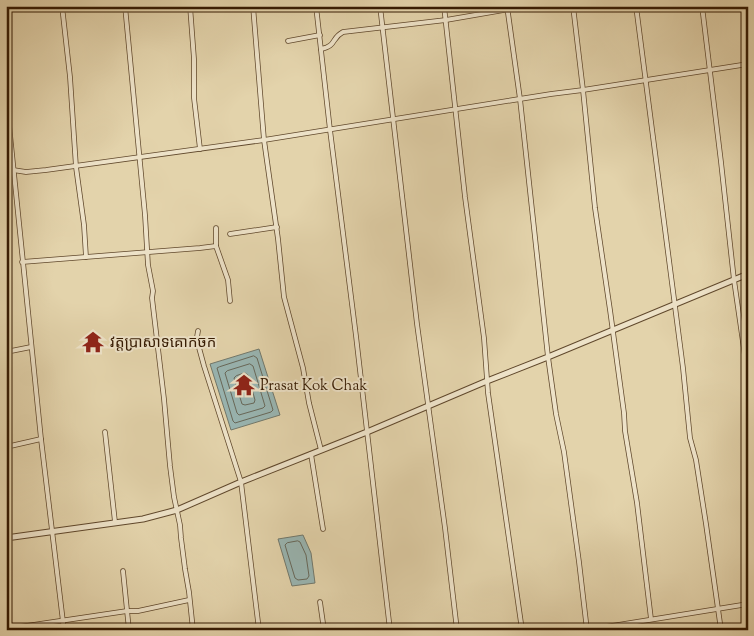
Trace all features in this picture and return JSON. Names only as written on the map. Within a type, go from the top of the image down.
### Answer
[{"type":"street","points":[[62,6],[86,257]]},
{"type":"street","points":[[125,6],[148,265],[153,291],[152,298],[170,466],[180,525],[193,630]]},
{"type":"street","points":[[190,6],[194,59],[194,98],[200,149]]},
{"type":"street","points":[[253,6],[264,140],[277,227],[284,297],[321,450]]},
{"type":"street","points":[[316,6],[390,630]]},
{"type":"street","points":[[380,6],[416,324],[445,528],[457,630]]},
{"type":"street","points":[[444,6],[465,197],[484,338],[487,381],[522,630]]},
{"type":"street","points":[[321,49],[332,45],[337,34],[342,32],[446,20],[507,8],[528,6]]},
{"type":"street","points":[[573,6],[595,208],[625,431],[637,503],[651,619]]},
{"type":"street","points":[[636,6],[675,304],[690,438],[696,460],[721,630]]},
{"type":"street","points":[[702,6],[734,280],[743,348],[748,365]]},
{"type":"street","points":[[507,8],[520,99],[548,357],[556,414],[564,452],[587,630],[748,604]]},
{"type":"street","points":[[288,41],[320,35]]},
{"type":"street","points":[[6,172],[76,167],[264,140],[748,64]]},
{"type":"street","points":[[6,95],[31,347],[64,630]]},
{"type":"street","points":[[230,234],[277,227]]},
{"type":"street","points":[[216,228],[216,246],[228,280],[230,301]]},
{"type":"street","points":[[22,262],[216,246]]},
{"type":"street","points":[[6,538],[143,519],[177,510],[240,478],[311,454],[367,432],[748,274]]},
{"type":"street","points":[[198,331],[198,344],[204,366],[240,478],[259,630]]},
{"type":"street","points":[[6,352],[31,347]]},
{"type":"street","points":[[105,432],[116,522]]},
{"type":"street","points":[[6,447],[41,439]]},
{"type":"street","points":[[311,454],[323,529]]},
{"type":"street","points":[[123,571],[129,630]]},
{"type":"street","points":[[6,629],[138,611],[189,600]]},
{"type":"street","points":[[320,602],[324,630]]},
{"type":"water","points":[[259,349],[280,415],[231,430],[210,364]]},
{"type":"water","points":[[303,535],[311,553],[315,583],[292,586],[278,539]]},
{"type":"place","name":"វត្តប្រាសាទគោកចក","points":[[93,342]]},
{"type":"place","name":"Prasat Kok Chak","points":[[244,385]]}]
